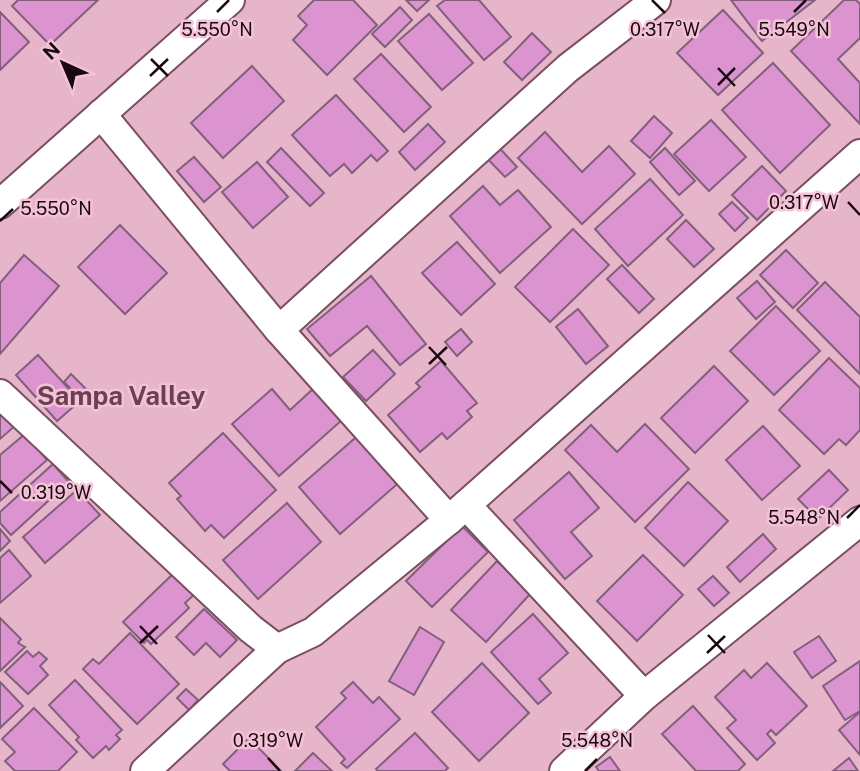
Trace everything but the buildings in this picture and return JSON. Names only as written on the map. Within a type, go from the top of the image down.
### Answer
[{"type":"street","points":[[0,204],[230,0]]},
{"type":"street","points":[[279,330],[568,68],[656,0]]},
{"type":"street","points":[[101,114],[279,330],[644,696]]},
{"type":"street","points":[[145,771],[277,649],[313,632],[458,512],[860,154]]},
{"type":"street","points":[[0,394],[241,620],[277,649]]},
{"type":"street","points":[[564,771],[644,696],[860,521]]},
{"type":"district","name":"Sampa Valley","points":[[121,396]]}]
